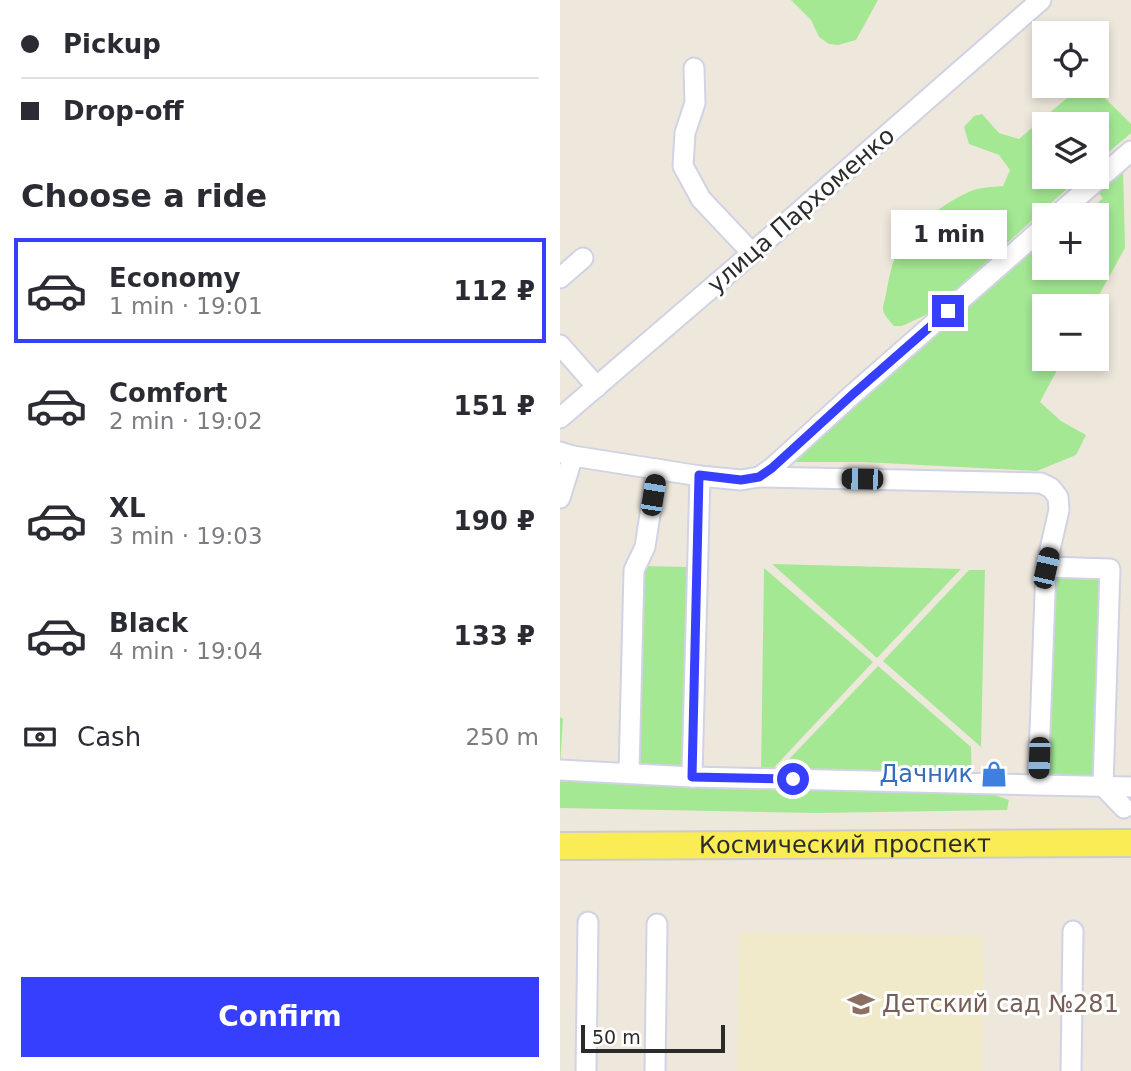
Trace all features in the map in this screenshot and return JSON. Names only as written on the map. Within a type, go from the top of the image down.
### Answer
[{"type":"main road","name":"Космический проспект","points":[[560,846],[1131,843]]},
{"type":"street","name":"улица Пархоменко","points":[[560,418],[1041,0]]},
{"type":"street","points":[[694,68],[695,103],[685,133],[683,166],[701,199],[752,253]]},
{"type":"street","points":[[1071,203],[1131,151]]},
{"type":"street","points":[[759,477],[1032,237]]},
{"type":"street","points":[[560,278],[583,258]]},
{"type":"street","points":[[560,345],[597,387]]},
{"type":"street","points":[[560,498],[566,454],[741,480],[759,477],[1041,483],[1051,488],[1058,497],[1059,510],[1046,568],[1038,785]]},
{"type":"street","points":[[629,773],[634,570],[645,547],[657,469]]},
{"type":"street","points":[[692,777],[699,475]]},
{"type":"street","points":[[1046,568],[1110,569],[1103,786],[1124,808]]},
{"type":"street","points":[[560,770],[692,777],[1131,787]]},
{"type":"street","points":[[586,1071],[588,922]]},
{"type":"street","points":[[654,1071],[657,924]]},
{"type":"street","points":[[1071,1071],[1073,932]]},
{"type":"shaded area","name":"Детский сад №281","points":[[739,932],[984,936],[982,1071],[737,1071]]},
{"type":"green space","points":[[791,0],[878,0],[856,40],[838,45],[829,44],[819,37],[811,20]]},
{"type":"green space","points":[[1067,98],[1105,98],[1131,124],[1131,133],[1109,152],[1109,112],[1051,112]]},
{"type":"green space","points":[[982,114],[999,133],[1019,139],[1032,128],[1032,189],[1067,189],[1051,203],[1032,203],[1032,221],[930,313],[902,326],[894,326],[883,308],[892,265],[901,247],[918,227],[949,202],[975,190],[1003,186],[1010,170],[999,155],[969,144],[964,127],[974,116]]},
{"type":"green space","points":[[1123,168],[1125,248],[1109,277],[1109,203],[1097,203],[1103,198],[1095,189],[1109,189],[1109,177]]},
{"type":"green space","points":[[1032,242],[1032,280],[1107,280],[1100,294],[1032,294],[1032,371],[1057,371],[1040,402],[1061,421],[1086,435],[1076,455],[1037,471],[863,462],[786,462]]},
{"type":"green space","points":[[772,564],[961,569],[877,658]]},
{"type":"green space","points":[[639,566],[689,567],[685,769],[635,768]]},
{"type":"green space","points":[[764,568],[873,662],[767,775],[761,774]]},
{"type":"green space","points":[[969,570],[985,570],[981,747],[883,661]]},
{"type":"green space","points":[[1053,572],[1104,573],[1098,776],[1046,775]]},
{"type":"green space","points":[[878,666],[971,747],[972,782],[772,777]]},
{"type":"green space","points":[[560,717],[563,719],[560,767]]},
{"type":"green space","points":[[560,767],[989,793],[1009,800],[1007,810],[816,813],[560,808]]},
{"type":"place","name":"Дачник","points":[[994,774]]},
{"type":"place","name":"Детский сад №281","points":[[861,1004]]},
{"type":"route","points":[[793,779],[692,777],[699,475],[741,480],[759,477],[948,311]]}]
